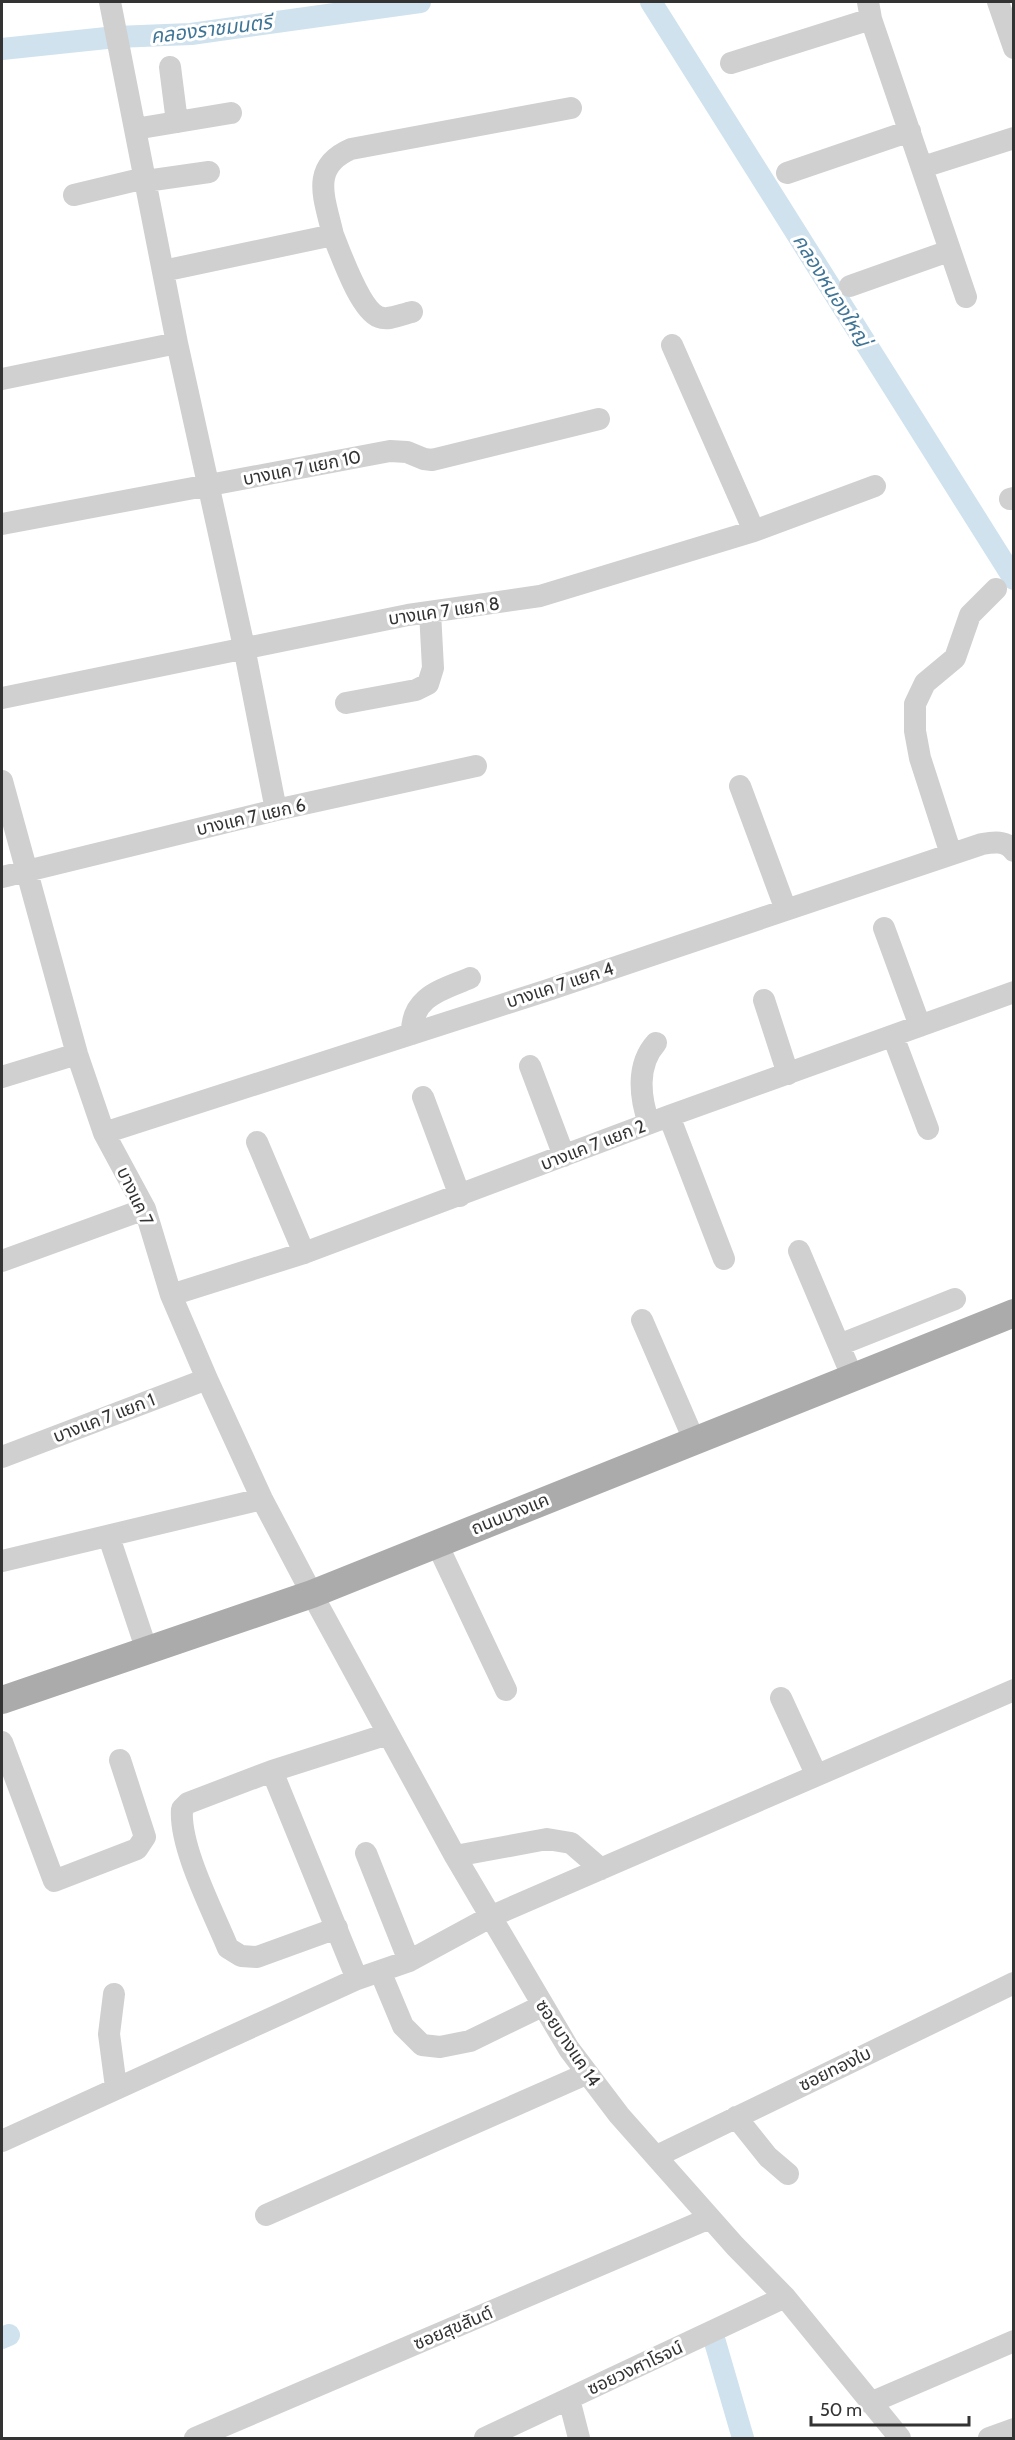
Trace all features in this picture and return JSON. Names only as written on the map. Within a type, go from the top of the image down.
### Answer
[{"type":"main road","name":"ถนนบางแค","points":[[2,1700],[312,1594],[852,1376],[1011,1319]]},
{"type":"street","points":[[998,2],[1014,48]]},
{"type":"street","points":[[111,3],[177,343],[244,647],[276,810]]},
{"type":"street","points":[[731,63],[869,10],[924,167],[949,251],[966,297]]},
{"type":"street","points":[[170,67],[177,122]]},
{"type":"street","points":[[412,312],[380,318],[361,298],[333,235],[322,187],[323,175],[336,155],[351,149],[570,108]]},
{"type":"street","points":[[135,129],[231,112]]},
{"type":"street","points":[[787,173],[910,131]]},
{"type":"street","points":[[924,167],[1014,138]]},
{"type":"street","points":[[74,195],[145,179],[209,172]]},
{"type":"street","points":[[163,271],[333,235]]},
{"type":"street","points":[[850,286],[949,251]]},
{"type":"street","points":[[2,378],[177,343]]},
{"type":"street","points":[[672,345],[754,531]]},
{"type":"street","name":"บางแค 7 แยก 10","points":[[2,524],[390,451],[407,452],[424,459],[441,458],[599,419]]},
{"type":"street","name":"บางแค 7 แยก 8","points":[[2,698],[244,647],[430,612],[540,596],[754,531],[875,486]]},
{"type":"street","points":[[951,854],[920,758],[915,731],[915,704],[925,683],[949,665],[955,657],[970,615],[996,588]]},
{"type":"street","points":[[346,703],[416,690],[428,684],[433,668],[430,612]]},
{"type":"street","name":"บางแค 7 แยก 6","points":[[2,877],[276,810],[476,766]]},
{"type":"street","name":"บางแค 7","points":[[2,781],[77,1054],[104,1133],[145,1209],[171,1295],[207,1379],[262,1498],[312,1594]]},
{"type":"street","points":[[740,786],[786,910]]},
{"type":"street","name":"บางแค 7 แยก 4","points":[[104,1133],[412,1034],[951,854],[1002,842],[1014,850]]},
{"type":"street","points":[[885,928],[920,1026]]},
{"type":"street","points":[[412,1034],[412,1020],[422,1002],[470,978]]},
{"type":"street","name":"บางแค 7 แยก 2","points":[[171,1295],[304,1253],[659,1120],[1014,992]]},
{"type":"street","points":[[764,1000],[788,1074]]},
{"type":"street","points":[[893,1036],[928,1129]]},
{"type":"street","points":[[656,1043],[649,1051],[642,1079],[644,1108],[659,1120],[724,1259]]},
{"type":"street","points":[[2,1077],[77,1054]]},
{"type":"street","points":[[530,1066],[564,1156]]},
{"type":"street","points":[[423,1097],[460,1196]]},
{"type":"street","points":[[257,1142],[304,1253]]},
{"type":"street","points":[[2,1261],[145,1209]]},
{"type":"street","points":[[799,1251],[852,1376]]},
{"type":"street","points":[[839,1345],[955,1299]]},
{"type":"street","points":[[642,1320],[694,1440]]},
{"type":"street","name":"บางแค 7 แยก 1","points":[[2,1457],[207,1379]]},
{"type":"street","points":[[2,1561],[109,1537],[262,1498]]},
{"type":"street","points":[[109,1537],[147,1651]]},
{"type":"street","points":[[437,1544],[506,1690]]},
{"type":"street","name":"ซอยบางแค 14","points":[[312,1594],[455,1856],[542,2006],[586,2073],[619,2115],[710,2218],[785,2297],[900,2439]]},
{"type":"street","points":[[2,2141],[357,1979],[409,1961],[492,1917],[816,1774],[1014,1690]]},
{"type":"street","points":[[781,1698],[816,1774]]},
{"type":"street","points":[[336,1928],[257,1957],[241,1956],[228,1948],[192,1859],[181,1821],[182,1809],[188,1803],[272,1771],[388,1734]]},
{"type":"street","points":[[2,1742],[54,1881],[137,1849],[145,1837],[120,1760]]},
{"type":"street","points":[[272,1771],[357,1979]]},
{"type":"street","points":[[455,1856],[547,1839],[571,1843],[601,1869]]},
{"type":"street","points":[[366,1853],[409,1961]]},
{"type":"street","points":[[380,1971],[403,2026],[422,2045],[440,2047],[470,2041],[542,2006]]},
{"type":"street","name":"ซอยทองใบ","points":[[657,2156],[1014,1983]]},
{"type":"street","points":[[114,1995],[109,2034],[116,2087]]},
{"type":"street","points":[[266,2215],[586,2073]]},
{"type":"street","points":[[736,2117],[768,2157],[788,2174]]},
{"type":"street","name":"ซอยสุขสันต์","points":[[195,2439],[710,2218]]},
{"type":"street","name":"ซอยวงศาโรจน์","points":[[485,2439],[785,2297]]},
{"type":"street","points":[[870,2403],[1014,2342]]},
{"type":"street","points":[[568,2399],[579,2439]]},
{"type":"street","points":[[989,2439],[1014,2428]]},
{"type":"waterway","name":"คลองราชมนตรี","points":[[2,49],[116,37],[191,34],[420,2]]},
{"type":"waterway","name":"คลองหนองใหญ่","points":[[651,2],[1014,579]]},
{"type":"waterway","points":[[2,2338],[9,2335]]},
{"type":"waterway","points":[[715,2342],[743,2438]]}]
